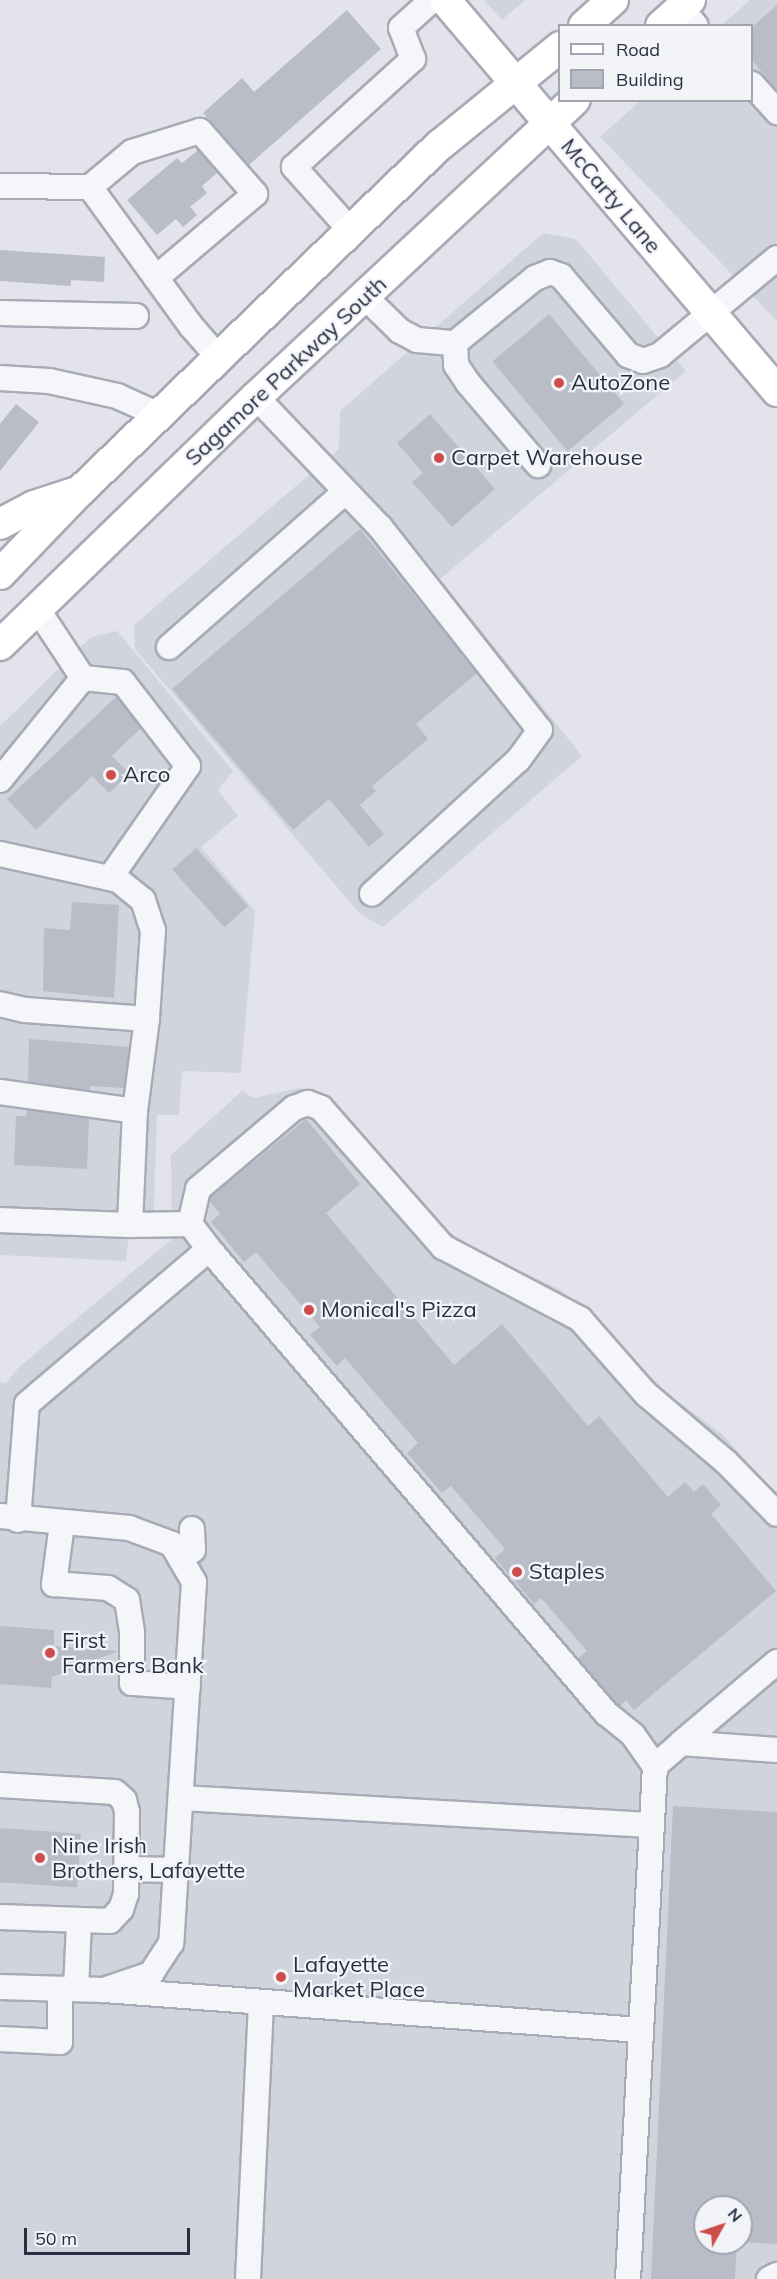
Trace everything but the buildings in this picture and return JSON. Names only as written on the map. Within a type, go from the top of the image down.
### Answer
[{"type":"main road","name":"McCarty Lane","points":[[445,0],[777,391]]},
{"type":"main road","points":[[586,24],[613,0]]},
{"type":"main road","points":[[0,574],[80,491],[440,145],[558,49]]},
{"type":"main road","name":"Sagamore Parkway South","points":[[0,645],[256,397],[574,102]]},
{"type":"main road","points":[[0,524],[34,506],[80,491]]},
{"type":"lane","points":[[351,231],[294,167],[413,59],[401,28],[432,0]]},
{"type":"lane","points":[[753,85],[777,111]]},
{"type":"lane","points":[[0,186],[90,187],[132,152],[200,131],[255,194],[156,278]]},
{"type":"lane","points":[[90,187],[156,278],[219,358]]},
{"type":"lane","points":[[364,296],[400,331],[417,340],[455,343],[535,278],[549,272],[561,276],[628,355],[643,361],[660,355],[777,258]]},
{"type":"lane","points":[[0,313],[136,316]]},
{"type":"lane","points":[[455,343],[456,365],[468,383],[538,465]]},
{"type":"lane","points":[[0,378],[50,381],[117,396],[159,416]]},
{"type":"lane","points":[[256,397],[380,527],[540,730],[518,760],[372,894]]},
{"type":"lane","points":[[169,646],[345,492]]},
{"type":"lane","points":[[38,610],[83,678]]},
{"type":"lane","points":[[0,780],[83,678]]},
{"type":"lane","points":[[83,678],[123,682],[188,766],[110,878]]},
{"type":"lane","points":[[0,854],[110,878],[143,900],[153,930],[147,1020],[135,1111],[130,1225]]},
{"type":"lane","points":[[0,1004],[25,1010],[147,1020]]},
{"type":"lane","points":[[0,1092],[135,1111]]},
{"type":"lane","points":[[190,1224],[198,1189],[294,1108],[308,1103],[321,1108],[443,1247],[580,1319],[646,1394],[727,1463],[777,1514]]},
{"type":"lane","points":[[0,1220],[130,1225],[190,1224]]},
{"type":"lane","points":[[190,1224],[606,1713],[633,1735],[655,1766],[650,1825],[628,2279]]},
{"type":"lane","points":[[104,1990],[151,1974],[171,1944],[194,1582],[172,1544],[129,1528],[6,1522],[27,1404],[209,1249]]},
{"type":"lane","points":[[62,1524],[54,1584],[108,1588],[127,1600],[132,1633],[132,1683],[188,1687]]},
{"type":"lane","points":[[180,1558],[193,1550],[192,1529]]},
{"type":"lane","points":[[655,1766],[777,1662]]},
{"type":"lane","points":[[681,1743],[777,1750]]},
{"type":"lane","points":[[0,1785],[115,1792],[124,1800],[128,1812],[127,1869],[122,1909],[110,1921],[79,1922],[0,1917]]},
{"type":"lane","points":[[181,1798],[650,1825]]},
{"type":"lane","points":[[127,1869],[176,1870]]},
{"type":"lane","points":[[0,2039],[60,2042],[79,1922]]},
{"type":"lane","points":[[0,1987],[104,1990],[640,2030]]},
{"type":"lane","points":[[248,2279],[261,2002]]},
{"type":"lane","points":[[769,2279],[777,2275]]},
{"type":"shaded area","points":[[484,0],[525,0],[502,20]]},
{"type":"shaded area","points":[[750,0],[777,0],[777,321],[600,137],[639,102],[753,102],[753,24],[723,24]]},
{"type":"shaded area","points":[[543,233],[576,239],[686,371],[440,579],[582,756],[383,927],[360,914],[135,649],[134,625],[339,449],[340,411]]},
{"type":"shaded area","points":[[117,631],[233,771],[218,790],[238,816],[201,847],[255,911],[241,1073],[182,1071],[179,1115],[157,1115],[153,1237],[129,1236],[126,1261],[0,1255],[0,726],[91,637]]},
{"type":"shaded area","points":[[299,1088],[333,1100],[442,1227],[475,1250],[561,1290],[641,1374],[722,1434],[777,1496],[777,2279],[0,2279],[0,1382],[6,1383],[19,1367],[172,1239],[171,1155],[242,1091],[254,1098]]},
{"type":"place","name":"AutoZone","points":[[559,383]]},
{"type":"place","name":"Carpet Warehouse","points":[[439,458]]},
{"type":"place","name":"Arco","points":[[111,775]]},
{"type":"place","name":"Monical's Pizza","points":[[309,1310]]},
{"type":"place","name":"Staples","points":[[517,1572]]},
{"type":"place","name":"First Farmers Bank","points":[[50,1653]]},
{"type":"place","name":"Nine Irish Brothers, Lafayette","points":[[40,1858]]},
{"type":"place","name":"Lafayette Market Place","points":[[281,1977]]}]
